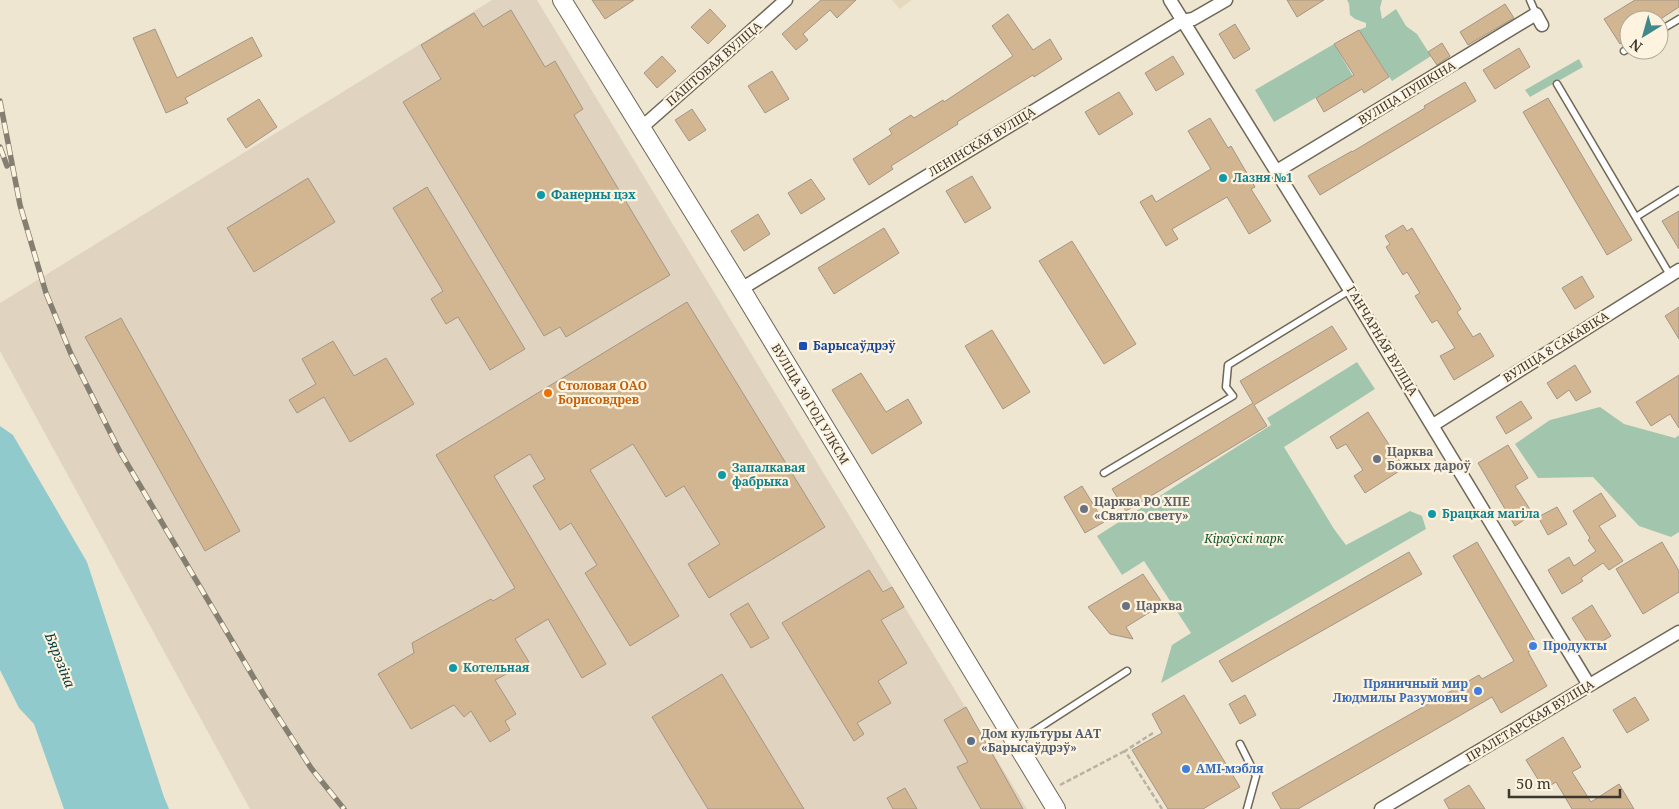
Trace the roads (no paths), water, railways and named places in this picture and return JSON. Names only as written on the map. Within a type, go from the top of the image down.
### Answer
[{"type":"main road","name":"ВУЛІЦА 30 ГОД УЛКСМ","points":[[562,0],[741,289],[1056,809]]},
{"type":"street","name":"ПАШТОВАЯ ВУЛІЦА","points":[[641,128],[786,0]]},
{"type":"street","name":"ГАНЧАРНАЯ ВУЛІЦА","points":[[1170,0],[1433,425],[1590,685]]},
{"type":"street","name":"ЛЕНІНСКАЯ ВУЛІЦА","points":[[741,289],[1182,21],[1193,19],[1226,0]]},
{"type":"street","name":"ВУЛІЦА ПУШКІНА","points":[[1277,172],[1539,19]]},
{"type":"street","name":"ВУЛІЦА 8 САКАВІКА","points":[[1433,425],[1675,272]]},
{"type":"street","name":"ПРАЛЕТАРСКАЯ ВУЛІЦА","points":[[1381,809],[1679,632]]},
{"type":"lane","points":[[1530,0],[1539,19]]},
{"type":"lane","points":[[1556,84],[1636,217],[1675,272]]},
{"type":"lane","points":[[1636,217],[1679,190]]},
{"type":"lane","points":[[1104,473],[1233,396],[1226,387],[1228,365],[1350,290]]},
{"type":"lane","points":[[1016,742],[1127,671]]},
{"type":"lane","points":[[1240,744],[1256,776],[1246,809]]},
{"type":"water","name":"Бярэзіна","points":[[0,426],[13,435],[87,562],[169,809],[64,809],[34,724],[19,708],[0,670]]},
{"type":"railway","points":[[0,101],[20,205],[46,293],[71,354],[119,450],[264,695],[311,768],[344,809]]},
{"type":"railway","points":[[0,147],[7,166]]},
{"type":"place","name":"Лазня №1","points":[[1223,178]]},
{"type":"place","name":"Фанерны цэх","points":[[541,195]]},
{"type":"place","name":"Барысаўдрэў","points":[[803,346]]},
{"type":"place","name":"Столовая ОАО Борисовдрев","points":[[548,393]]},
{"type":"place","name":"Царква Божых дароў","points":[[1377,459]]},
{"type":"place","name":"Запалкавая фабрыка","points":[[722,475]]},
{"type":"place","name":"Царква РО ХПЕ «Святло свету»","points":[[1084,509]]},
{"type":"place","name":"Брацкая магіла","points":[[1432,514]]},
{"type":"place","name":"Царква","points":[[1126,606]]},
{"type":"place","name":"Продукты","points":[[1533,646]]},
{"type":"place","name":"Котельная","points":[[453,668]]},
{"type":"place","name":"Пряничный мир Людмилы Разумович","points":[[1478,691]]},
{"type":"place","name":"Дом культуры ААТ «Барысаўдрэў»","points":[[971,741]]},
{"type":"place","name":"AMI-мэбля","points":[[1186,769]]},
{"type":"park label","name":"Кіраўскі парк","points":[[1244,539]]}]
